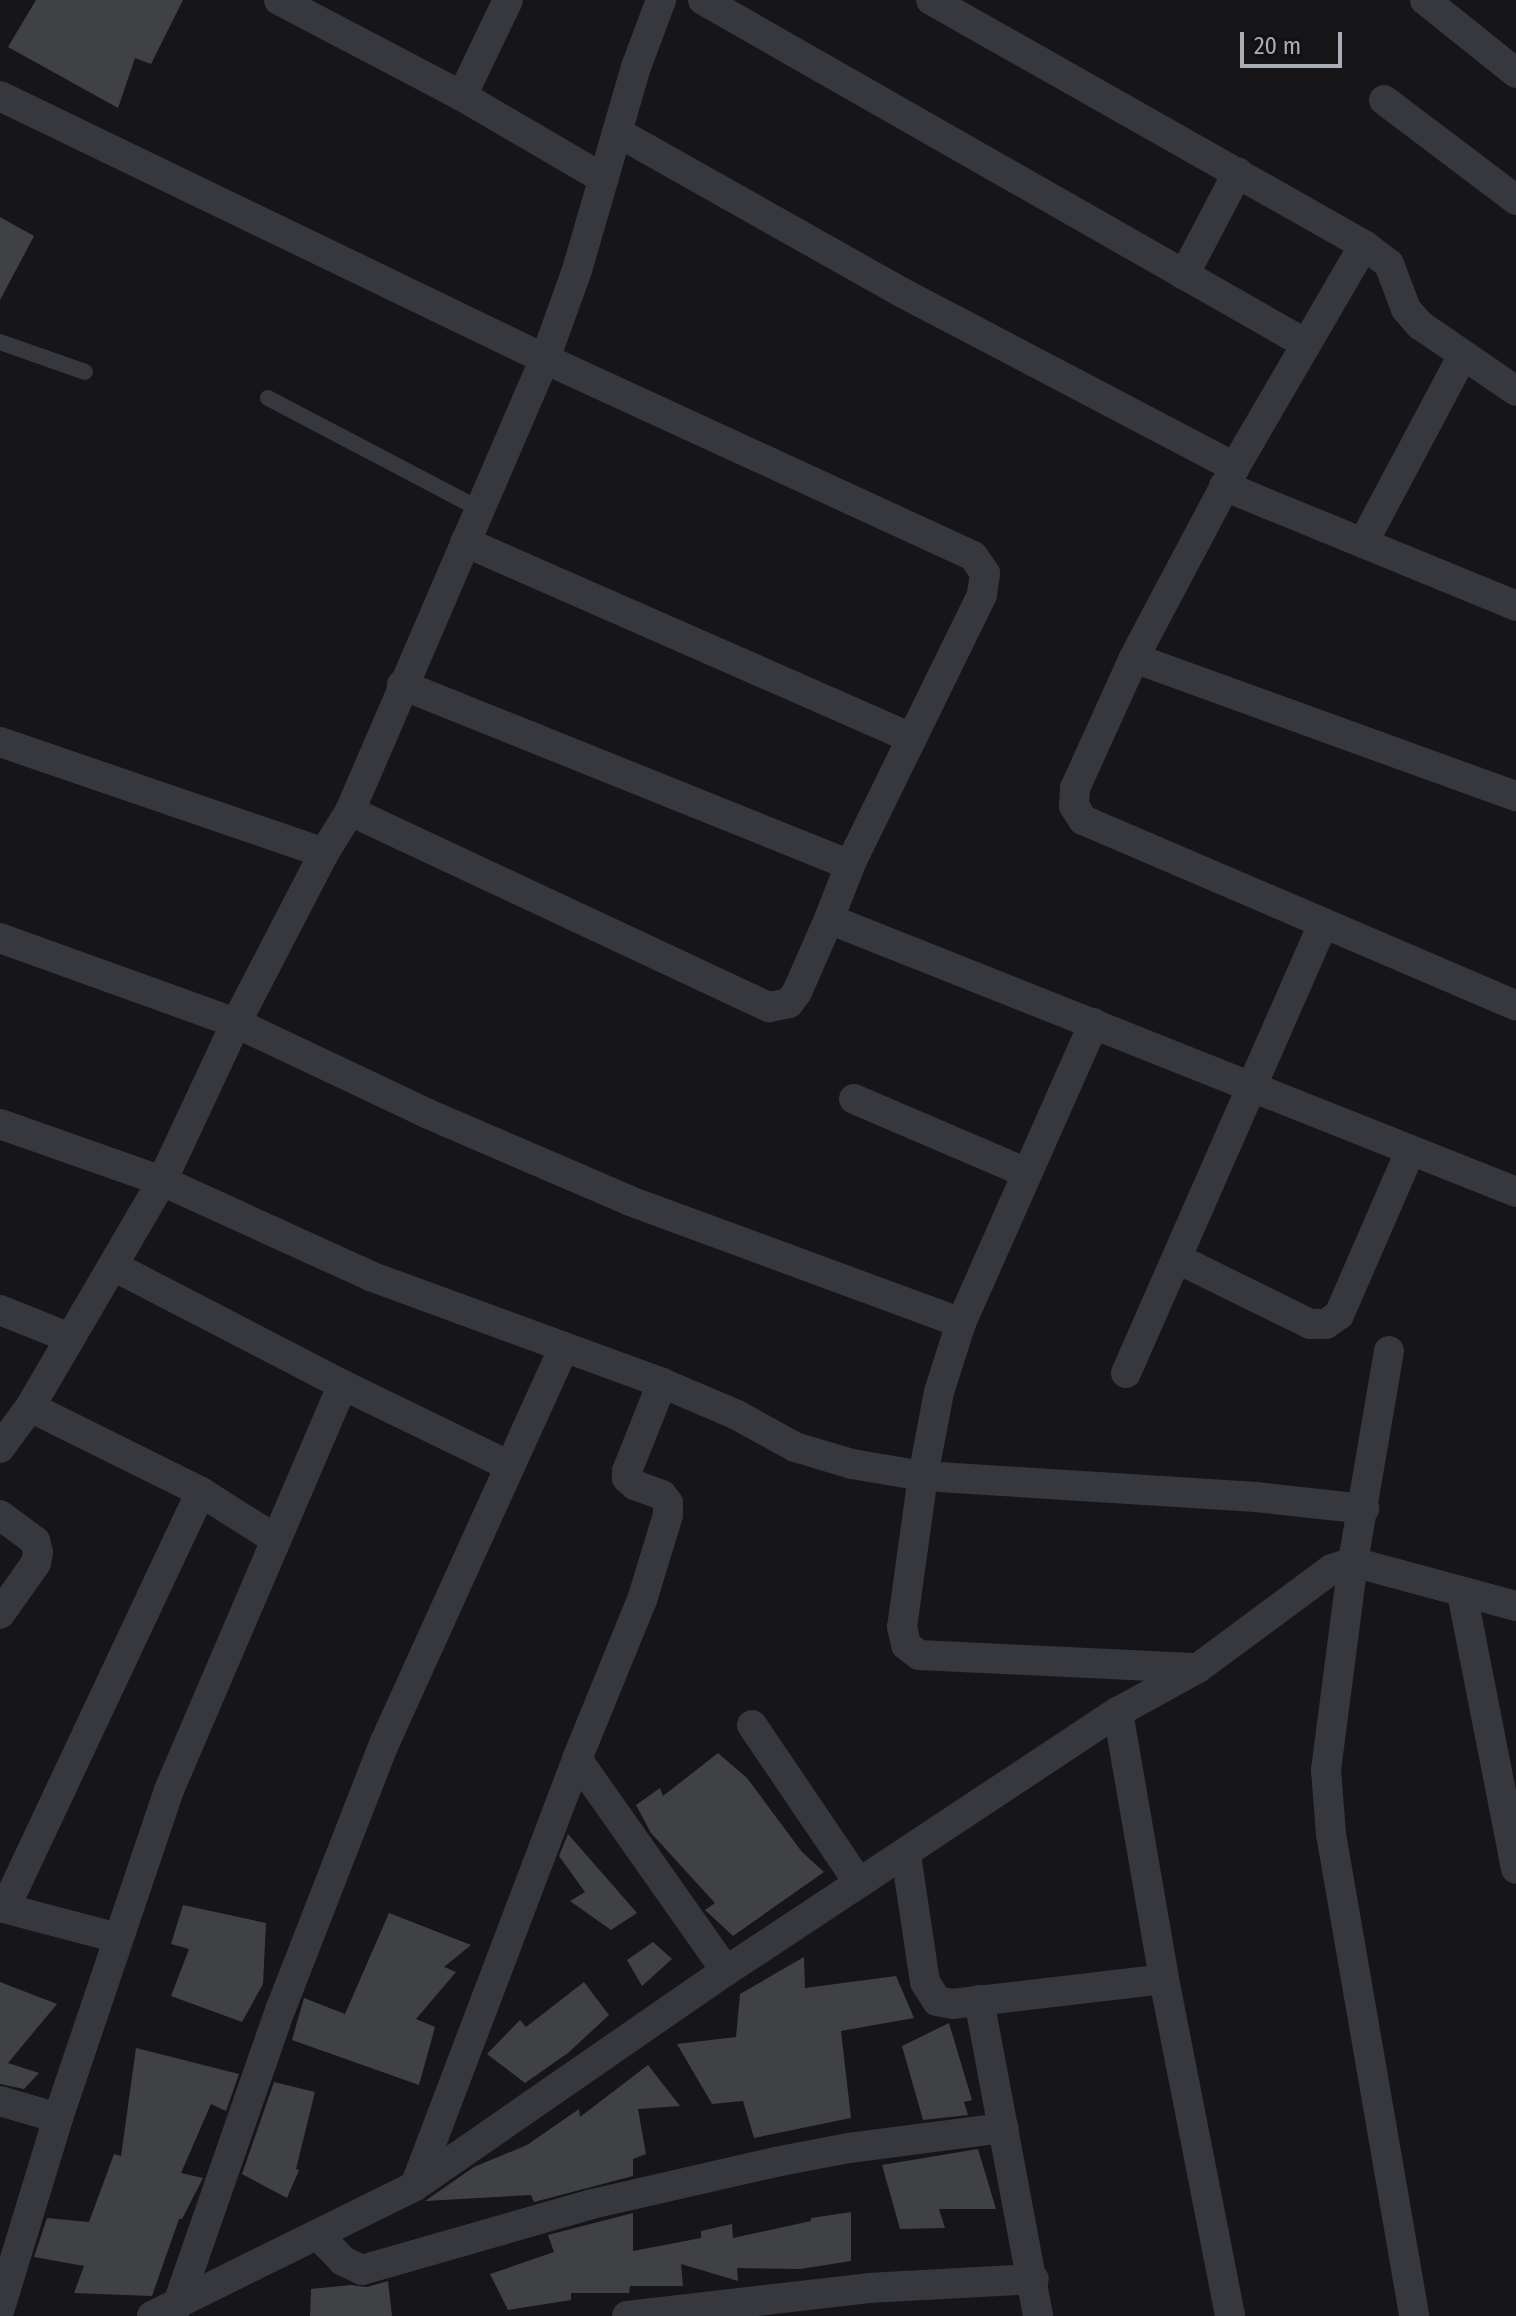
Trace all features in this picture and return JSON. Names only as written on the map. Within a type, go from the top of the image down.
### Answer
[{"type":"street","points":[[279,0],[462,96],[604,179]]},
{"type":"street","points":[[462,96],[508,0]]},
{"type":"street","points":[[0,1448],[30,1407],[162,1181],[236,1023],[324,853],[350,811],[545,359],[661,0]]},
{"type":"street","points":[[703,0],[1306,344]]},
{"type":"street","points":[[931,0],[1364,245],[1389,264],[1406,309],[1420,325],[1516,391]]},
{"type":"street","points":[[1425,0],[1516,73]]},
{"type":"street","points":[[0,96],[545,359],[973,556],[985,573],[982,595],[850,865],[797,992],[789,1003],[769,1007],[350,811]]},
{"type":"street","points":[[1384,100],[1516,200]]},
{"type":"street","points":[[617,132],[1230,476],[1363,543],[1516,606]]},
{"type":"street","points":[[1184,275],[1238,172]]},
{"type":"street","points":[[1364,245],[1230,476],[1134,658],[1075,788],[1074,806],[1083,820],[1516,1006]]},
{"type":"street","points":[[1363,543],[1463,355]]},
{"type":"street","points":[[465,542],[912,738]]},
{"type":"street","points":[[1134,658],[1516,796]]},
{"type":"street","points":[[402,685],[850,865]]},
{"type":"street","points":[[0,742],[324,853]]},
{"type":"street","points":[[829,919],[1516,1192]]},
{"type":"street","points":[[1126,1373],[1323,924]]},
{"type":"street","points":[[0,938],[236,1023],[426,1113],[630,1201],[961,1323]]},
{"type":"street","points":[[1094,1023],[961,1323],[939,1392],[923,1476],[902,1627],[906,1645],[919,1655],[1198,1668]]},
{"type":"street","points":[[854,1099],[1027,1173]]},
{"type":"street","points":[[0,1124],[162,1181],[370,1276],[662,1383],[737,1415],[795,1447],[852,1464],[923,1476],[1256,1497],[1364,1509]]},
{"type":"street","points":[[1178,1259],[1310,1324],[1326,1324],[1339,1315],[1410,1152]]},
{"type":"street","points":[[113,1266],[343,1385],[510,1466]]},
{"type":"street","points":[[0,1310],[70,1338]]},
{"type":"street","points":[[165,2311],[384,1744],[564,1347]]},
{"type":"street","points":[[1389,1351],[1353,1562],[1328,1742],[1327,1802],[1414,2316]]},
{"type":"street","points":[[415,2186],[577,1759],[642,1600],[668,1515],[668,1503],[662,1495],[635,1485],[627,1478],[627,1471],[662,1383]]},
{"type":"street","points":[[0,2308],[58,2118],[169,1790],[343,1385]]},
{"type":"street","points":[[30,1407],[201,1492],[275,1539]]},
{"type":"street","points":[[118,1938],[2,1908],[201,1492]]},
{"type":"street","points":[[0,1515],[35,1541],[38,1552],[36,1563],[0,1614]]},
{"type":"street","points":[[165,2311],[415,2186],[859,1883],[906,1855],[1118,1712],[1198,1668],[1315,1578],[1353,1562],[1516,1606]]},
{"type":"street","points":[[1462,1593],[1516,1869]]},
{"type":"street","points":[[1118,1712],[1164,1979],[1230,2316]]},
{"type":"street","points":[[752,1725],[859,1883]]},
{"type":"street","points":[[577,1759],[726,1971]]},
{"type":"street","points":[[906,1855],[925,1982],[937,2001],[979,2000],[1164,1979]]},
{"type":"street","points":[[979,2000],[1034,2279],[1038,2316]]},
{"type":"street","points":[[0,2101],[58,2118]]},
{"type":"street","points":[[319,2236],[343,2261],[362,2270],[565,2211],[775,2162],[849,2148],[1004,2128]]},
{"type":"street","points":[[627,2316],[868,2288],[1034,2279]]},
{"type":"lane","points":[[0,342],[85,372]]},
{"type":"lane","points":[[268,398],[479,509]]},
{"type":"building","points":[[36,0],[183,0],[151,64],[135,58],[118,108],[8,47]]},
{"type":"building","points":[[0,217],[34,236],[0,300]]},
{"type":"building","points":[[718,1753],[747,1778],[802,1852],[824,1872],[733,1936],[705,1910],[715,1903],[651,1833],[636,1805],[660,1788],[663,1796]]},
{"type":"building","points":[[568,1834],[637,1913],[611,1930],[570,1901],[585,1892],[559,1856]]},
{"type":"building","points":[[183,1905],[266,1923],[263,1984],[242,2022],[171,1996],[189,1949],[171,1944]]},
{"type":"building","points":[[389,1913],[471,1945],[444,1967],[456,1972],[416,2019],[435,2027],[419,2085],[292,2040],[304,1998],[345,2014]]},
{"type":"building","points":[[653,1942],[672,1959],[642,1986],[627,1960]]},
{"type":"building","points":[[804,1957],[805,1988],[896,1976],[914,2018],[841,2031],[851,2118],[754,2138],[743,2101],[712,2104],[677,2044],[736,2037],[740,1994]]},
{"type":"building","points":[[0,1982],[57,2004],[8,2063],[39,2073],[24,2089],[0,2084]]},
{"type":"building","points":[[584,1982],[609,2015],[568,2053],[525,2083],[487,2054],[520,2020],[526,2027]]},
{"type":"building","points":[[949,2023],[972,2100],[964,2102],[968,2115],[923,2120],[902,2046]]},
{"type":"building","points":[[136,2048],[239,2074],[226,2111],[211,2104],[181,2173],[203,2178],[182,2219],[179,2219],[152,2296],[74,2293],[84,2266],[34,2257],[47,2218],[89,2222],[114,2154],[121,2156]]},
{"type":"building","points":[[648,2065],[680,2106],[638,2109],[646,2154],[633,2159],[633,2176],[534,2202],[531,2195],[425,2201],[474,2167],[527,2145],[579,2109],[580,2117]]},
{"type":"building","points":[[274,2082],[315,2092],[296,2169],[299,2170],[287,2198],[242,2174]]},
{"type":"building","points":[[978,2149],[996,2209],[939,2209],[945,2228],[900,2229],[882,2165]]},
{"type":"building","points":[[851,2212],[851,2261],[800,2269],[737,2268],[738,2281],[681,2264],[683,2286],[630,2286],[629,2293],[571,2293],[571,2300],[508,2310],[490,2274],[554,2252],[548,2235],[633,2213],[633,2251],[701,2238],[701,2231],[732,2224],[733,2238],[811,2221],[811,2218]]},
{"type":"building","points":[[388,2281],[392,2316],[310,2316],[311,2289],[351,2285],[367,2287]]}]
